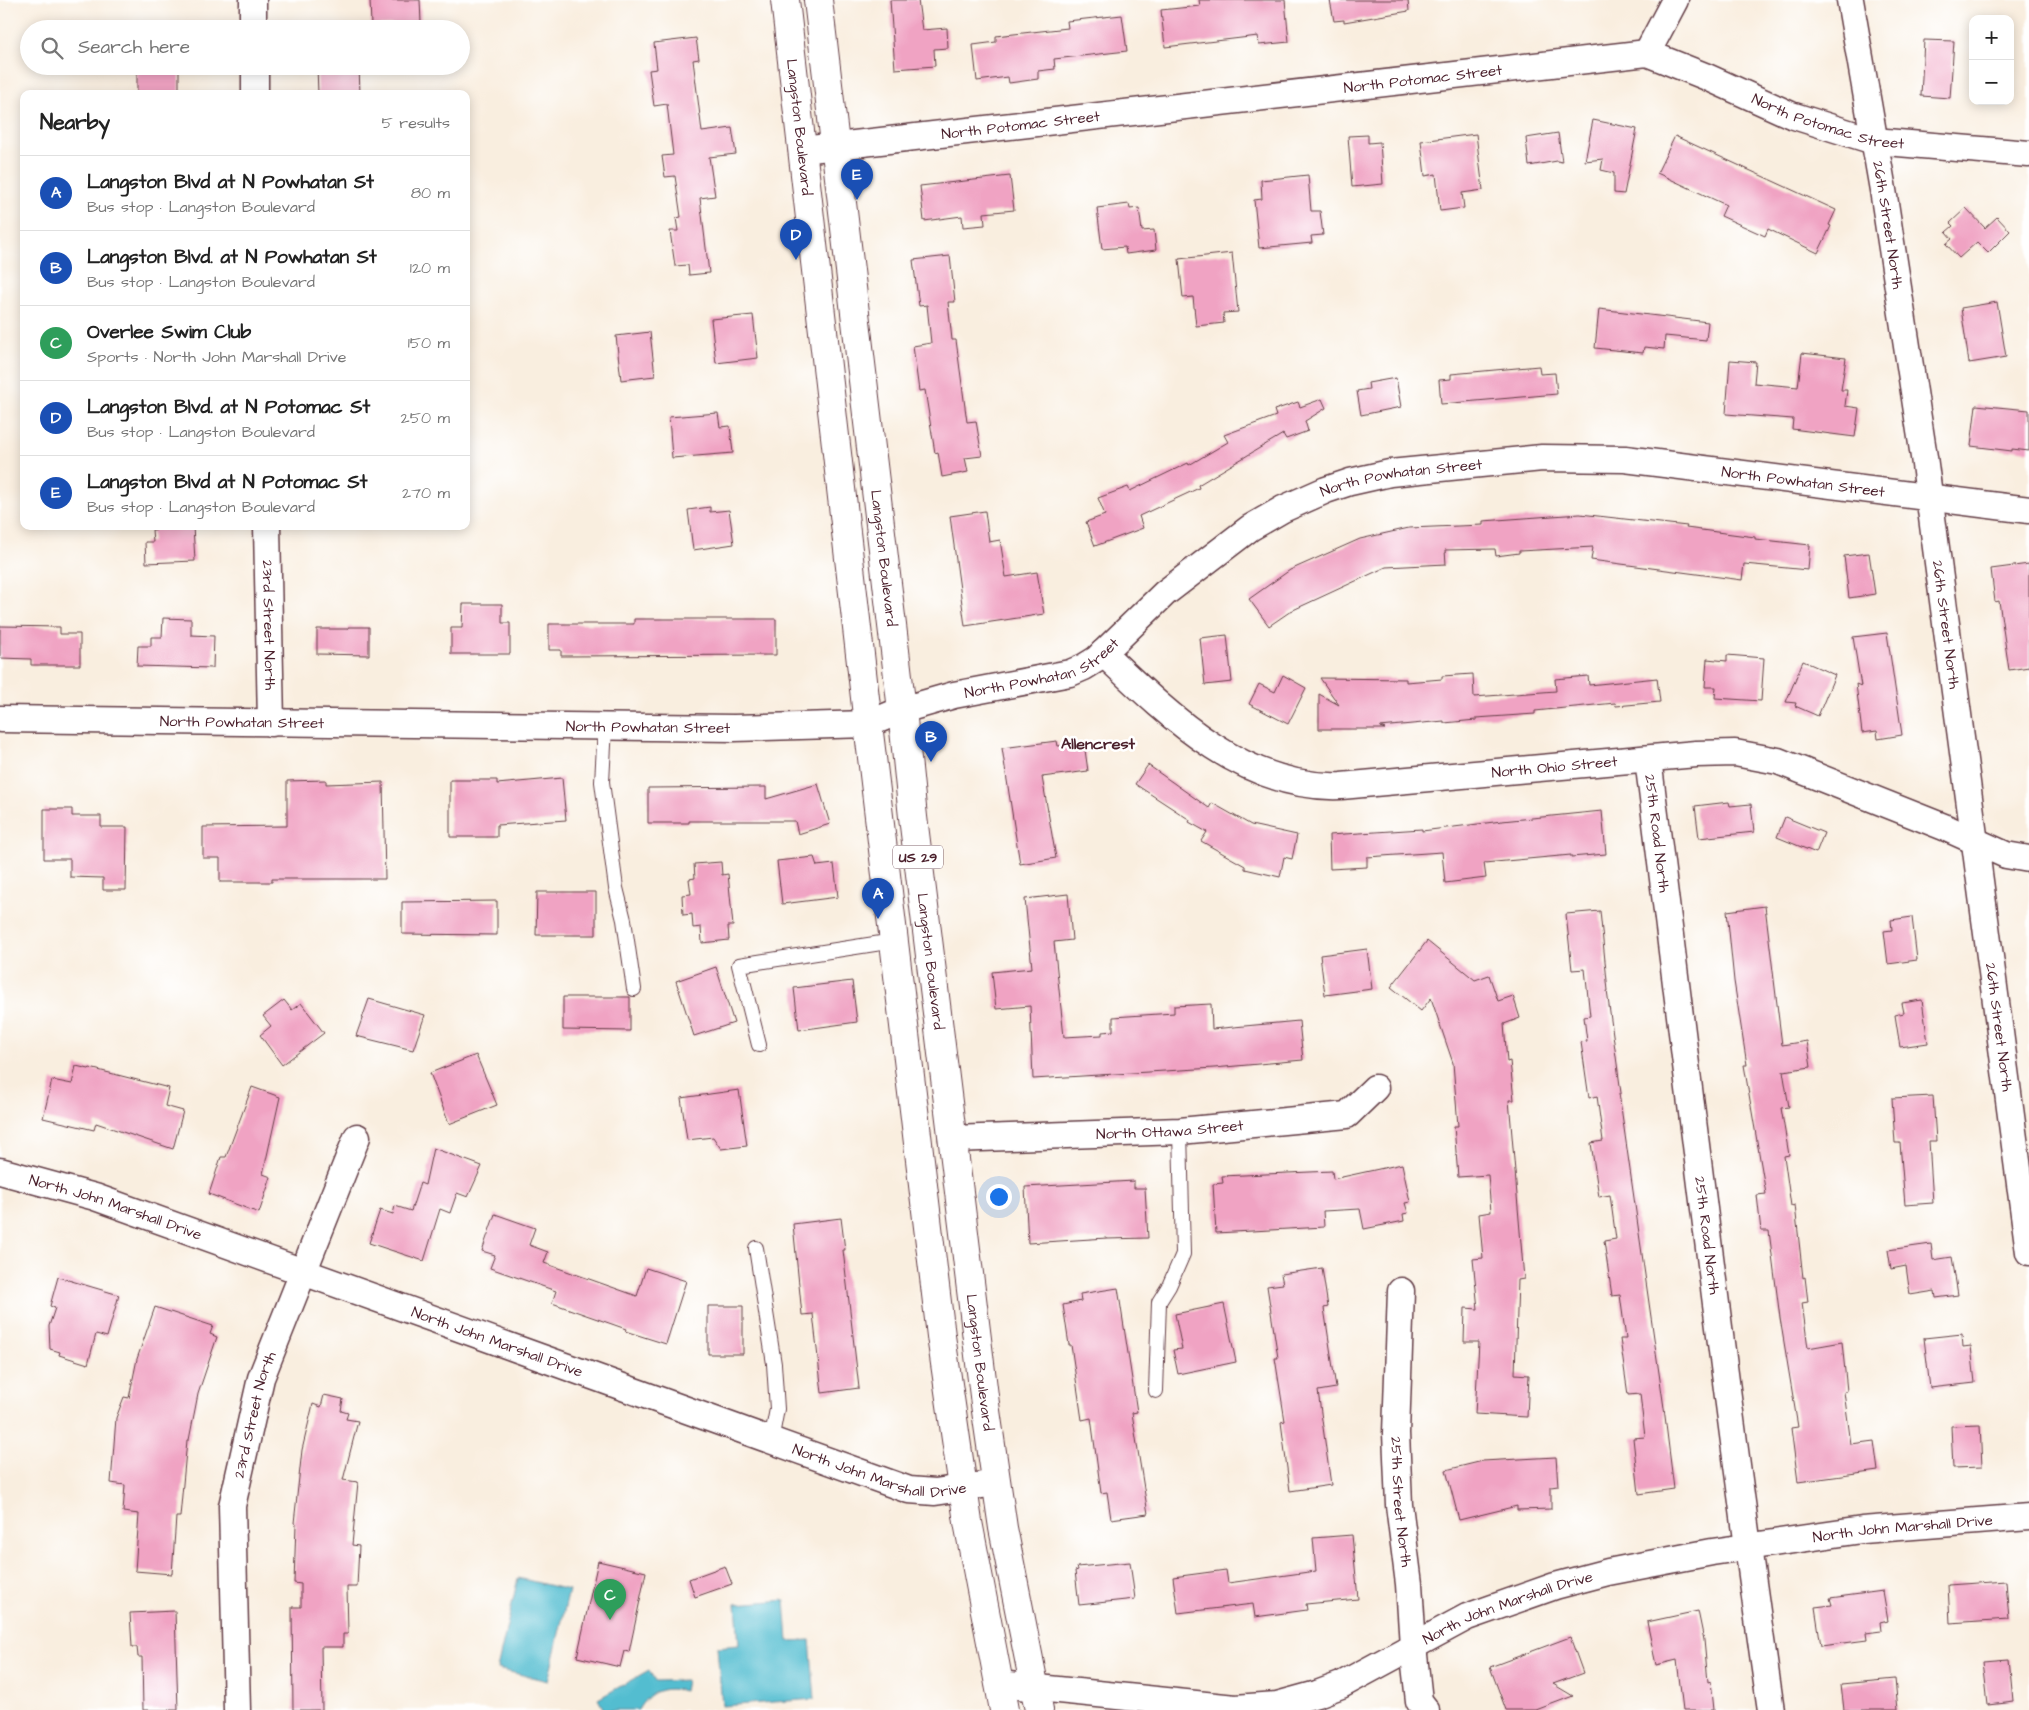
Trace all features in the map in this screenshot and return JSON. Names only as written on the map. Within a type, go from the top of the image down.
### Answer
[{"type":"main road","name":"Langston Boulevard","points":[[784,0],[941,1336],[963,1488],[1004,1710]]},
{"type":"main road","name":"Langston Boulevard","points":[[818,0],[902,710],[914,827],[996,1483],[1037,1699]]},
{"type":"street","points":[[252,0],[253,20]]},
{"type":"street","points":[[1647,53],[1675,0]]},
{"type":"street","name":"26th Street North","points":[[1850,0],[1930,496],[2029,1252]]},
{"type":"street","name":"North Potomac Street","points":[[802,150],[1647,53],[1708,76],[1791,115],[1874,141],[2029,154]]},
{"type":"street","points":[[254,75],[255,90]]},
{"type":"street","name":"North Powhatan Street","points":[[0,718],[734,728],[868,724],[902,710],[954,695],[1070,673],[1084,668],[1103,654],[1165,593],[1250,528],[1283,509],[1326,490],[1350,482],[1390,473],[1542,458],[1600,458],[1667,464],[2029,510]]},
{"type":"street","name":"23rd Street North","points":[[267,530],[271,723]]},
{"type":"street","name":"North Ohio Street","points":[[1103,654],[1160,708],[1216,748],[1257,770],[1308,784],[1352,785],[1723,752],[1750,754],[1803,770],[2006,855],[2029,859]]},
{"type":"street","name":"25th Road North","points":[[1648,759],[1748,1546],[1771,1710]]},
{"type":"street","name":"North Ottawa Street","points":[[952,1139],[1180,1131],[1347,1114],[1375,1088]]},
{"type":"street","name":"23rd Street North","points":[[237,1710],[232,1506],[261,1378],[357,1137]]},
{"type":"street","name":"North John Marshall Drive","points":[[0,1171],[95,1197],[909,1490],[936,1492],[996,1483]]},
{"type":"street","name":"25th Street North","points":[[1401,1291],[1396,1433],[1399,1505],[1409,1584],[1419,1702],[1426,1710]]},
{"type":"street","name":"North John Marshall Drive","points":[[999,1684],[1037,1699],[1235,1708],[1277,1705],[1341,1685],[1467,1617],[1555,1586],[1608,1572],[1748,1546],[1871,1529],[2029,1517]]},
{"type":"lane","points":[[604,727],[602,782],[613,872],[624,920],[634,989]]},
{"type":"lane","points":[[759,1045],[739,965],[894,941]]},
{"type":"lane","points":[[1156,1391],[1159,1302],[1169,1286],[1183,1254],[1180,1131]]},
{"type":"lane","points":[[756,1248],[774,1373],[777,1409],[771,1441]]},
{"type":"water","points":[[518,1578],[569,1590],[548,1681],[497,1669]]},
{"type":"water","points":[[785,1600],[788,1641],[810,1640],[815,1699],[722,1706],[717,1647],[739,1645],[736,1604]]},
{"type":"water","points":[[649,1670],[655,1681],[686,1680],[684,1691],[670,1689],[657,1691],[647,1698],[638,1710],[604,1710],[598,1699]]},
{"type":"building","points":[[370,0],[420,0],[421,20],[371,20]]},
{"type":"building","points":[[890,0],[918,0],[922,30],[947,28],[948,48],[934,49],[935,66],[895,69]]},
{"type":"building","points":[[1199,0],[1285,0],[1289,42],[1259,45],[1258,36],[1165,47],[1161,10],[1200,6]]},
{"type":"building","points":[[1330,0],[1408,0],[1409,11],[1344,22],[1344,20],[1334,21]]},
{"type":"building","points":[[1122,15],[1127,51],[1054,59],[1055,69],[1038,71],[1038,79],[1009,83],[1008,77],[977,81],[973,45],[996,42],[996,36],[1068,28],[1067,21]]},
{"type":"building","points":[[696,38],[699,59],[693,60],[702,132],[732,128],[736,154],[709,157],[715,196],[700,198],[709,273],[689,275],[688,265],[675,266],[670,231],[678,231],[676,218],[681,217],[675,176],[665,177],[662,156],[673,155],[667,104],[654,106],[649,70],[657,69],[654,43]]},
{"type":"building","points":[[1924,40],[1954,41],[1950,98],[1921,96]]},
{"type":"building","points":[[137,75],[179,75],[179,90],[137,90]]},
{"type":"building","points":[[317,75],[359,75],[360,90],[318,90]]},
{"type":"building","points":[[1593,120],[1637,129],[1624,194],[1614,193],[1614,173],[1601,170],[1603,159],[1585,161]]},
{"type":"building","points":[[1558,133],[1562,162],[1557,161],[1529,166],[1526,138]]},
{"type":"building","points":[[1476,134],[1483,190],[1462,193],[1464,208],[1440,211],[1436,174],[1425,176],[1421,141]]},
{"type":"building","points":[[1368,135],[1368,143],[1380,142],[1383,184],[1352,187],[1348,136]]},
{"type":"building","points":[[1675,136],[1836,210],[1829,225],[1831,226],[1818,253],[1768,229],[1765,236],[1721,216],[1726,205],[1657,173]]},
{"type":"building","points":[[1308,175],[1311,211],[1320,211],[1323,235],[1311,236],[1312,243],[1259,248],[1254,200],[1262,199],[1261,180]]},
{"type":"building","points":[[1010,176],[1014,210],[984,213],[985,225],[963,227],[962,216],[924,221],[920,186]]},
{"type":"building","points":[[1129,204],[1130,209],[1139,208],[1142,231],[1154,230],[1156,250],[1126,254],[1125,247],[1102,249],[1097,208]]},
{"type":"building","points":[[1966,208],[1985,228],[1997,217],[2010,231],[1988,253],[1977,242],[1959,258],[1946,244],[1952,239],[1946,232],[1953,226],[1950,223]]},
{"type":"building","points":[[1232,253],[1238,312],[1223,313],[1224,323],[1196,326],[1193,297],[1183,298],[1179,259]]},
{"type":"building","points":[[950,256],[955,302],[948,302],[952,340],[956,340],[967,422],[976,421],[982,456],[965,458],[968,472],[942,477],[938,452],[935,453],[925,390],[919,391],[913,346],[931,343],[927,305],[919,306],[913,260]]},
{"type":"building","points":[[1997,302],[2006,357],[1969,363],[1961,308]]},
{"type":"building","points":[[1599,309],[1708,322],[1706,340],[1665,336],[1664,349],[1644,347],[1643,353],[1595,348]]},
{"type":"building","points":[[753,315],[758,358],[716,363],[711,319]]},
{"type":"building","points":[[650,332],[655,376],[621,380],[616,336]]},
{"type":"building","points":[[1802,353],[1846,358],[1841,390],[1847,390],[1845,406],[1859,408],[1855,437],[1792,429],[1793,419],[1726,414],[1730,360],[1756,362],[1754,383],[1798,387]]},
{"type":"building","points":[[1539,366],[1540,374],[1555,373],[1557,394],[1441,404],[1439,380],[1451,379],[1451,374]]},
{"type":"building","points":[[1396,378],[1401,407],[1361,415],[1357,391],[1369,389],[1368,383]]},
{"type":"building","points":[[1322,399],[1326,408],[1305,421],[1308,431],[1286,439],[1283,434],[1198,485],[1199,488],[1139,516],[1143,528],[1095,546],[1086,522],[1105,515],[1098,498],[1128,487],[1130,491],[1188,463],[1189,465],[1228,442],[1224,435],[1276,416],[1274,410],[1298,402],[1300,407]]},
{"type":"building","points":[[1976,405],[2029,410],[2029,451],[1971,446]]},
{"type":"building","points":[[718,413],[720,427],[730,426],[733,453],[672,458],[669,417]]},
{"type":"building","points":[[710,507],[710,512],[729,510],[734,544],[693,550],[688,510]]},
{"type":"building","points":[[985,511],[989,542],[1000,540],[1006,577],[1037,572],[1044,614],[965,626],[950,516]]},
{"type":"building","points":[[1580,514],[1687,526],[1686,528],[1755,537],[1755,539],[1810,545],[1808,570],[1744,564],[1742,580],[1591,560],[1593,547],[1519,551],[1519,553],[1496,556],[1495,549],[1445,550],[1446,564],[1386,567],[1291,611],[1269,626],[1249,599],[1290,570],[1360,539],[1409,528],[1483,525],[1483,521]]},
{"type":"building","points":[[152,530],[193,530],[195,561],[146,563],[145,542],[153,542]]},
{"type":"building","points":[[1869,553],[1875,594],[1849,598],[1844,556]]},
{"type":"building","points":[[2029,564],[2029,667],[2009,670],[1999,601],[1995,602],[1991,569]]},
{"type":"building","points":[[463,604],[502,604],[502,623],[510,623],[510,654],[451,654],[451,628],[462,628]]},
{"type":"building","points":[[163,618],[191,619],[191,635],[214,636],[213,668],[137,666],[138,646],[151,646],[151,637],[162,637]]},
{"type":"building","points":[[634,619],[776,619],[776,655],[561,656],[561,650],[549,650],[549,624],[634,624]]},
{"type":"building","points":[[0,626],[60,627],[60,634],[80,634],[80,665],[31,665],[31,659],[0,658]]},
{"type":"building","points":[[348,627],[369,627],[369,655],[317,654],[317,629],[348,629]]},
{"type":"building","points":[[1887,633],[1902,735],[1878,739],[1877,731],[1862,733],[1856,684],[1861,686],[1853,637]]},
{"type":"building","points":[[1227,635],[1232,682],[1205,685],[1200,638]]},
{"type":"building","points":[[1727,655],[1764,658],[1761,701],[1715,698],[1716,687],[1705,687],[1707,659],[1727,661]]},
{"type":"building","points":[[1803,661],[1835,675],[1818,716],[1795,706],[1796,703],[1786,702]]},
{"type":"building","points":[[1473,674],[1474,697],[1556,691],[1555,679],[1588,676],[1589,685],[1657,678],[1660,702],[1616,706],[1615,703],[1535,711],[1535,714],[1380,727],[1385,729],[1319,729],[1319,694],[1339,705],[1320,678],[1406,679],[1406,682],[1442,679],[1442,676]]},
{"type":"building","points":[[1283,675],[1306,688],[1288,724],[1249,704],[1259,684],[1275,692]]},
{"type":"building","points":[[1057,741],[1058,746],[1084,743],[1088,771],[1042,777],[1056,858],[1020,864],[1002,748]]},
{"type":"building","points":[[1148,765],[1209,808],[1212,803],[1251,825],[1297,835],[1292,859],[1284,857],[1280,877],[1245,869],[1245,866],[1201,841],[1207,832],[1189,822],[1190,820],[1135,784]]},
{"type":"building","points":[[562,778],[566,820],[497,825],[497,837],[450,837],[450,780],[497,780],[497,784]]},
{"type":"building","points":[[326,780],[326,784],[383,782],[385,879],[272,879],[272,882],[220,882],[220,858],[203,858],[203,827],[287,826],[287,781]]},
{"type":"building","points":[[818,784],[830,824],[798,834],[795,821],[648,823],[648,788],[766,787],[766,799]]},
{"type":"building","points":[[1729,802],[1730,806],[1751,804],[1754,832],[1699,838],[1695,806]]},
{"type":"building","points":[[44,809],[72,809],[72,816],[101,816],[101,827],[127,827],[126,890],[103,890],[103,878],[70,877],[70,859],[44,859]]},
{"type":"building","points":[[1602,811],[1606,854],[1571,857],[1571,855],[1484,863],[1486,878],[1445,883],[1442,852],[1367,857],[1367,867],[1330,869],[1329,835],[1422,829],[1422,831]]},
{"type":"building","points":[[1785,817],[1824,833],[1816,853],[1777,837]]},
{"type":"building","points":[[814,857],[817,866],[834,864],[838,897],[782,904],[777,861]]},
{"type":"building","points":[[721,862],[722,875],[728,874],[733,926],[728,926],[729,940],[702,943],[701,927],[693,928],[692,914],[683,915],[682,895],[691,894],[689,879],[695,878],[694,864]]},
{"type":"building","points":[[537,892],[596,892],[596,935],[536,935]]},
{"type":"building","points":[[1068,894],[1072,940],[1054,942],[1064,1037],[1102,1035],[1102,1032],[1113,1031],[1113,1017],[1174,1013],[1174,1006],[1211,1004],[1212,1029],[1299,1021],[1303,1060],[1214,1068],[1033,1079],[1030,1006],[996,1009],[992,972],[1032,968],[1025,899]]},
{"type":"building","points":[[497,901],[497,935],[402,934],[402,902]]},
{"type":"building","points":[[1765,906],[1782,1045],[1807,1041],[1811,1067],[1783,1071],[1789,1107],[1781,1108],[1789,1155],[1784,1156],[1791,1206],[1795,1205],[1803,1278],[1805,1277],[1808,1302],[1802,1303],[1808,1348],[1842,1342],[1847,1391],[1844,1392],[1851,1444],[1874,1441],[1878,1471],[1798,1482],[1791,1428],[1798,1427],[1780,1318],[1769,1231],[1761,1231],[1757,1195],[1766,1194],[1744,1065],[1747,1065],[1734,981],[1727,911]]},
{"type":"building","points":[[1600,911],[1607,991],[1621,1093],[1619,1093],[1674,1489],[1639,1494],[1633,1438],[1645,1437],[1640,1394],[1628,1395],[1620,1339],[1626,1339],[1620,1295],[1612,1296],[1604,1241],[1616,1239],[1610,1195],[1599,1197],[1591,1143],[1603,1141],[1597,1096],[1589,1098],[1581,1042],[1587,1041],[1584,1017],[1590,1016],[1585,969],[1572,970],[1566,914]]},
{"type":"building","points":[[1912,917],[1917,960],[1888,964],[1884,931],[1892,930],[1891,920]]},
{"type":"building","points":[[1427,941],[1475,980],[1489,975],[1498,1001],[1513,996],[1520,1018],[1504,1024],[1507,1062],[1510,1061],[1514,1100],[1509,1100],[1524,1279],[1518,1280],[1515,1374],[1529,1375],[1527,1417],[1475,1414],[1479,1342],[1464,1342],[1465,1308],[1478,1309],[1473,1259],[1483,1258],[1479,1214],[1491,1212],[1488,1175],[1458,1177],[1454,1126],[1458,1126],[1453,1063],[1431,998],[1421,1011],[1391,987]]},
{"type":"building","points":[[1367,949],[1372,989],[1325,995],[1320,955]]},
{"type":"building","points":[[716,967],[734,1023],[694,1036],[676,981]]},
{"type":"building","points":[[852,981],[857,1022],[799,1030],[794,988]]},
{"type":"building","points":[[563,997],[630,997],[630,1031],[563,1030]]},
{"type":"building","points":[[369,999],[425,1015],[413,1050],[356,1036]]},
{"type":"building","points":[[284,1000],[292,1010],[301,1003],[324,1033],[282,1065],[260,1035],[271,1026],[263,1016]]},
{"type":"building","points":[[1922,1000],[1928,1043],[1900,1047],[1895,1015],[1904,1013],[1902,1003]]},
{"type":"building","points":[[476,1055],[497,1105],[449,1124],[430,1073]]},
{"type":"building","points":[[76,1066],[169,1088],[165,1106],[183,1111],[173,1149],[96,1123],[94,1130],[43,1118],[52,1080],[72,1084]]},
{"type":"building","points":[[252,1087],[280,1097],[263,1174],[271,1177],[259,1213],[209,1194],[221,1157],[226,1157]]},
{"type":"building","points":[[739,1090],[747,1146],[721,1149],[713,1137],[687,1140],[681,1098]]},
{"type":"building","points":[[1933,1096],[1936,1141],[1929,1141],[1933,1203],[1905,1205],[1900,1143],[1895,1143],[1892,1098]]},
{"type":"building","points":[[433,1148],[482,1166],[468,1197],[457,1193],[450,1213],[440,1209],[424,1261],[369,1243],[380,1210],[393,1214],[395,1206],[411,1211],[420,1183],[425,1185]]},
{"type":"building","points":[[1402,1164],[1410,1202],[1405,1203],[1408,1213],[1403,1214],[1404,1221],[1364,1229],[1360,1209],[1323,1211],[1324,1227],[1216,1233],[1213,1184],[1223,1183],[1222,1176],[1332,1171],[1333,1179]]},
{"type":"building","points":[[1134,1181],[1134,1188],[1145,1188],[1148,1238],[1107,1238],[1028,1243],[1025,1187]]},
{"type":"building","points":[[495,1214],[535,1228],[529,1245],[548,1252],[544,1263],[637,1296],[646,1268],[686,1281],[666,1344],[625,1331],[626,1329],[552,1303],[556,1291],[490,1268],[495,1255],[482,1251]]},
{"type":"building","points":[[841,1218],[859,1388],[822,1393],[813,1314],[802,1315],[793,1224]]},
{"type":"building","points":[[1931,1244],[1933,1260],[1952,1257],[1958,1295],[1936,1298],[1935,1291],[1910,1295],[1906,1266],[1891,1269],[1888,1250]]},
{"type":"building","points":[[1322,1268],[1328,1307],[1324,1308],[1336,1388],[1318,1391],[1331,1485],[1290,1491],[1281,1422],[1285,1421],[1275,1358],[1278,1358],[1267,1286],[1283,1284],[1281,1274]]},
{"type":"building","points":[[58,1277],[119,1295],[107,1337],[96,1334],[88,1364],[59,1355],[60,1352],[50,1349],[49,1326],[55,1308],[50,1306]]},
{"type":"building","points":[[1118,1288],[1137,1412],[1132,1413],[1148,1514],[1111,1519],[1107,1492],[1101,1493],[1091,1418],[1082,1420],[1063,1305],[1081,1301],[1080,1294]]},
{"type":"building","points":[[1224,1304],[1236,1362],[1178,1374],[1173,1350],[1182,1349],[1175,1314]]},
{"type":"building","points":[[708,1306],[743,1306],[743,1354],[708,1354]]},
{"type":"building","points":[[155,1307],[213,1326],[210,1334],[217,1337],[198,1394],[189,1440],[187,1440],[180,1517],[176,1517],[172,1574],[135,1571],[139,1514],[123,1512],[125,1485],[111,1483],[116,1418],[124,1397],[129,1398],[137,1359]]},
{"type":"building","points":[[1962,1334],[1963,1347],[1971,1346],[1975,1383],[1930,1388],[1924,1338]]},
{"type":"building","points":[[324,1395],[343,1399],[341,1411],[348,1413],[346,1419],[358,1421],[343,1480],[358,1482],[352,1545],[359,1546],[357,1587],[347,1587],[348,1634],[343,1634],[343,1647],[321,1647],[322,1710],[293,1710],[292,1607],[301,1607],[301,1584],[294,1583],[296,1524],[294,1523],[302,1450],[313,1404],[321,1407]]},
{"type":"building","points":[[1980,1425],[1982,1467],[1953,1468],[1951,1426]]},
{"type":"building","points":[[1556,1457],[1558,1486],[1551,1487],[1551,1509],[1517,1510],[1517,1506],[1459,1520],[1446,1470],[1483,1461]]},
{"type":"building","points":[[1352,1535],[1358,1599],[1306,1604],[1307,1610],[1255,1617],[1253,1604],[1178,1613],[1173,1577],[1226,1570],[1228,1583],[1316,1571],[1313,1538]]},
{"type":"building","points":[[598,1561],[646,1572],[629,1652],[624,1651],[620,1667],[577,1657]]},
{"type":"building","points":[[1130,1562],[1135,1599],[1079,1605],[1075,1571],[1078,1570],[1077,1567]]},
{"type":"building","points":[[725,1566],[732,1584],[695,1597],[689,1579]]},
{"type":"building","points":[[2006,1581],[2009,1619],[1950,1623],[1948,1585]]},
{"type":"building","points":[[1883,1591],[1888,1620],[1880,1622],[1881,1631],[1866,1633],[1867,1640],[1821,1646],[1815,1607],[1832,1605],[1830,1598]]},
{"type":"building","points":[[175,1611],[178,1710],[143,1710],[142,1657],[138,1657],[137,1647],[132,1647],[130,1613]]},
{"type":"building","points":[[1698,1611],[1704,1640],[1708,1682],[1711,1681],[1714,1710],[1683,1710],[1677,1660],[1656,1665],[1647,1622]]},
{"type":"building","points":[[1570,1637],[1583,1673],[1553,1684],[1573,1696],[1536,1710],[1506,1710],[1490,1667]]},
{"type":"building","points":[[2009,1659],[2013,1701],[1988,1704],[1983,1661]]},
{"type":"building","points":[[1895,1679],[1898,1710],[1844,1710],[1841,1684]]},
{"type":"place","name":"Langston Blvd at N Potomac St","points":[[857,200]]},
{"type":"place","name":"Langston Blvd. at N Potomac St","points":[[796,260]]},
{"type":"place","name":"Langston Blvd. at N Powhatan St","points":[[931,762]]},
{"type":"place","name":"Langston Blvd at N Powhatan St","points":[[878,919]]},
{"type":"place","name":"Overlee Swim Club","points":[[610,1620]]},
{"type":"district","name":"Allencrest","points":[[1098,743]]}]
